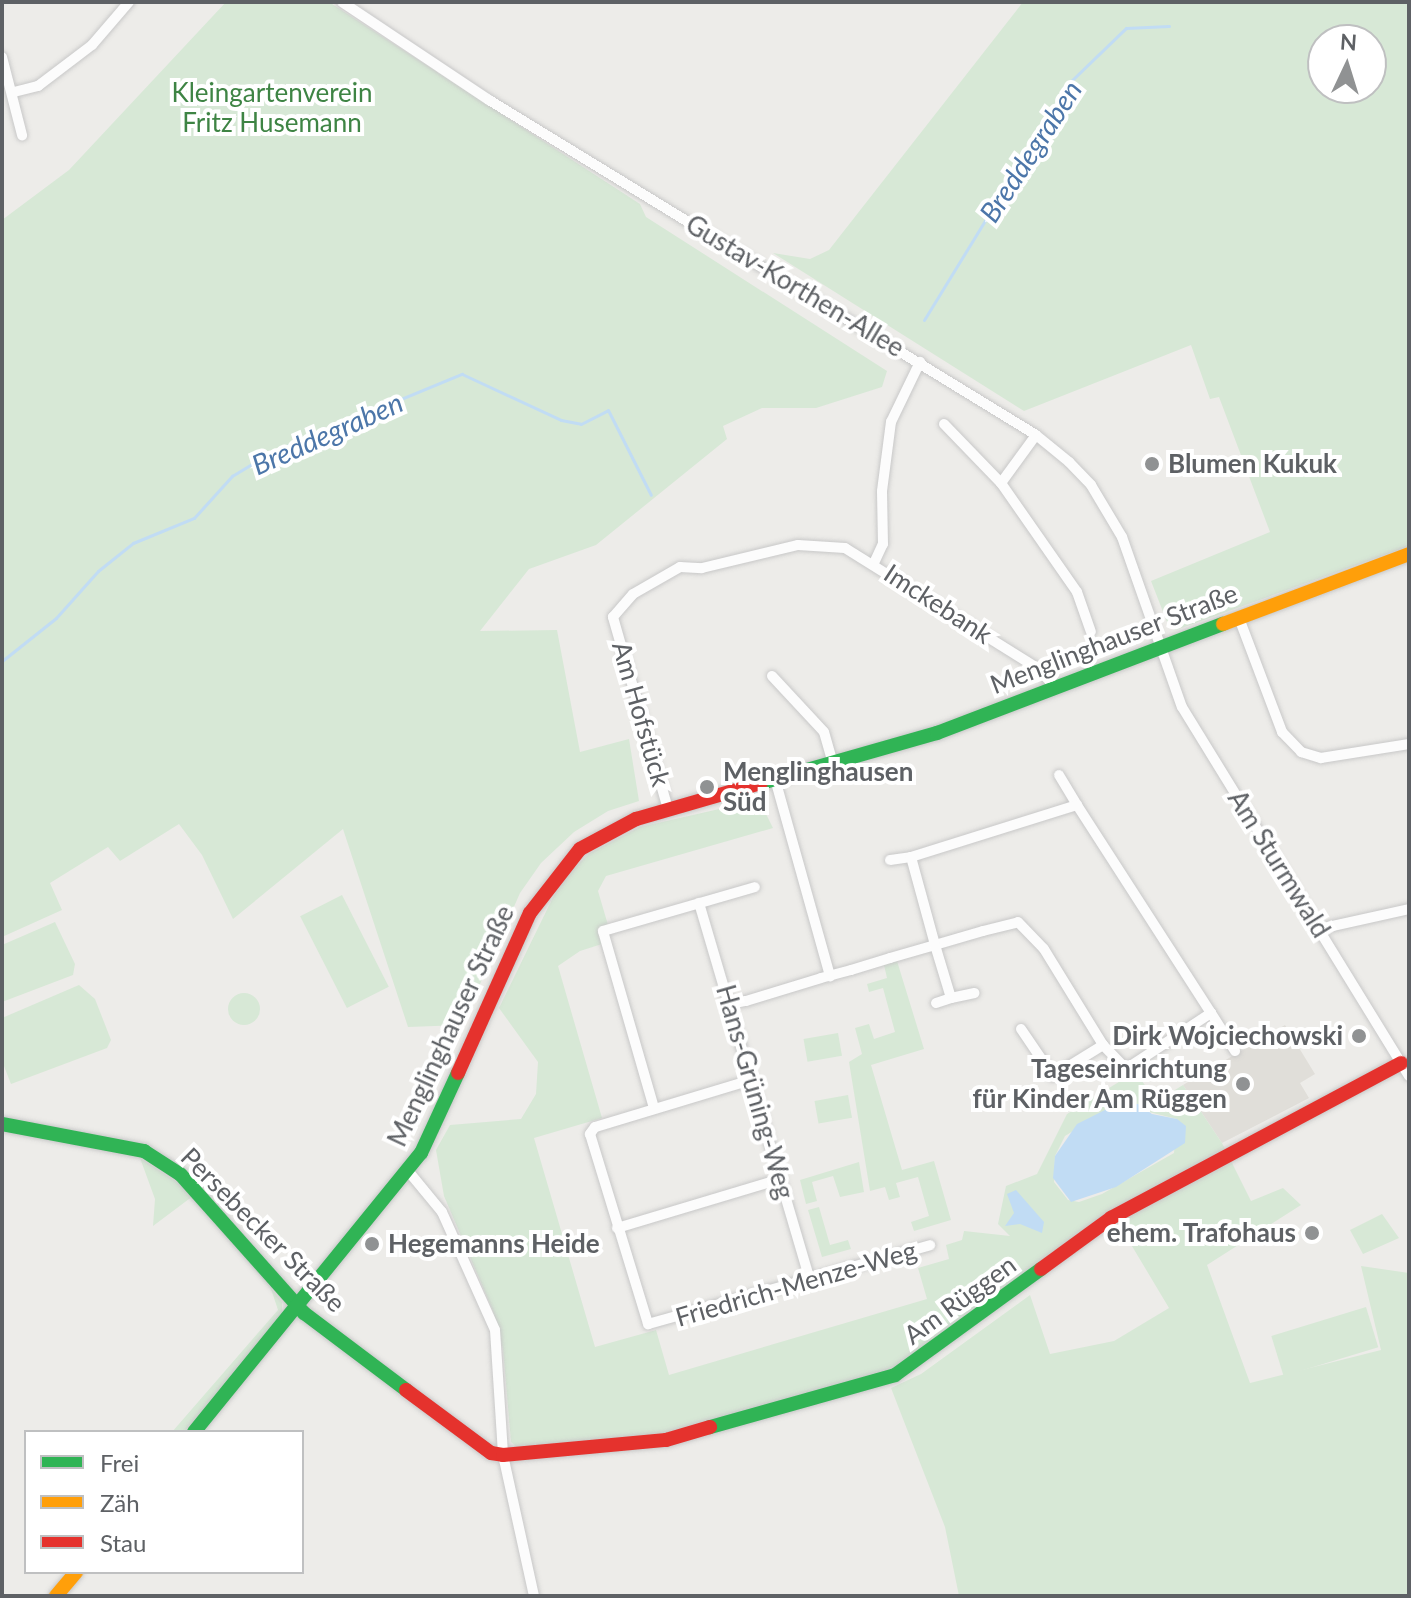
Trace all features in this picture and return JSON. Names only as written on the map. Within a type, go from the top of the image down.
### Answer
[{"type":"street","points":[[14,92],[38,86],[92,45],[129,2]]},
{"type":"street","name":"Gustav-Korthen-Allee","points":[[342,2],[489,100],[1036,435],[1091,485],[1110,516],[1133,565],[1160,647]]},
{"type":"street","points":[[2,57],[14,92],[22,135]]},
{"type":"street","name":"Imckebank","points":[[920,362],[891,422],[882,491],[883,544],[874,563],[1039,669],[1054,686]]},
{"type":"street","points":[[944,424],[1001,483],[1077,592],[1091,632]]},
{"type":"street","points":[[1001,483],[1036,435]]},
{"type":"street","name":"Am Hofstück","points":[[668,809],[615,626],[617,608],[655,578],[680,567],[702,568],[798,545],[845,548],[874,563]]},
{"type":"street","name":"Menglinghauser Straße","points":[[196,1430],[409,1172],[438,1122],[542,892],[580,849],[617,827],[668,809],[937,733],[1054,686],[1409,554]]},
{"type":"street","points":[[1239,618],[1282,732],[1301,752],[1321,758],[1409,744]]},
{"type":"street","name":"Am Sturmwald","points":[[1160,647],[1182,707],[1409,1076]]},
{"type":"street","points":[[772,676],[824,732],[833,763]]},
{"type":"street","points":[[1059,775],[1235,1051]]},
{"type":"street","points":[[775,779],[830,976]]},
{"type":"street","points":[[890,860],[911,857],[1077,805]]},
{"type":"street","points":[[911,857],[951,998]]},
{"type":"street","points":[[654,1108],[603,931],[755,887]]},
{"type":"street","name":"Hans-Grüning-Weg","points":[[699,903],[810,1280]]},
{"type":"street","points":[[1319,929],[1409,909]]},
{"type":"street","points":[[730,1004],[1022,923],[1103,1045],[1126,1069],[1211,1013]]},
{"type":"street","points":[[936,1003],[974,993]]},
{"type":"street","points":[[1021,1029],[1053,1076],[1103,1045]]},
{"type":"street","name":"Am Rüggen","points":[[503,1455],[666,1440],[895,1375],[1111,1218],[1401,1063]]},
{"type":"street","name":"Friedrich-Menze-Weg","points":[[751,1080],[595,1127],[590,1134],[648,1324],[930,1245]]},
{"type":"street","name":"Persebecker Straße","points":[[2,1124],[144,1151],[181,1175],[222,1216],[299,1308],[491,1453],[503,1455]]},
{"type":"street","points":[[409,1172],[442,1212],[495,1330],[503,1455],[534,1596]]},
{"type":"street","points":[[617,1228],[780,1179]]},
{"type":"street","points":[[56,1596],[74,1574]]},
{"type":"shaded area","name":"Tageseinrichtung für Kinder Am Rüggen","points":[[1285,1025],[1315,1074],[1300,1083],[1309,1098],[1222,1143],[1183,1085]]},
{"type":"green space","name":"Kleingartenverein Fritz Husemann","points":[[226,2],[329,2],[640,204],[646,217],[887,371],[882,387],[816,408],[762,408],[723,426],[727,439],[596,545],[529,569],[480,631],[557,630],[580,752],[629,739],[639,801],[608,811],[574,832],[541,863],[520,893],[462,1025],[408,1027],[343,829],[233,919],[202,855],[179,824],[120,861],[108,847],[50,883],[62,910],[2,937],[2,220],[69,170]]},
{"type":"green space","points":[[1023,2],[1409,2],[1409,546],[1176,630],[1169,627],[1151,581],[1270,532],[1219,397],[1210,399],[1191,345],[1024,411],[773,253],[810,259],[829,250]]},
{"type":"green space","points":[[759,800],[773,828],[606,876],[598,891],[608,925],[598,929],[602,944],[580,951],[558,966],[602,1118],[534,1138],[595,1347],[656,1330],[669,1375],[927,1299],[918,1268],[949,1259],[946,1245],[962,1240],[964,1231],[1010,1236],[998,1224],[1006,1186],[1037,1174],[1067,1114],[1135,1072],[1157,1101],[1183,1085],[1222,1143],[1251,1201],[1283,1188],[1301,1205],[1207,1265],[1250,1383],[1381,1350],[1361,1266],[1409,1273],[1409,1596],[959,1596],[945,1527],[891,1388],[921,1374],[1030,1295],[1050,1354],[1114,1341],[1169,1308],[1111,1211],[899,1366],[668,1435],[517,1447],[511,1442],[503,1349],[493,1311],[444,1196],[436,1150],[450,1125],[521,1119],[536,1094],[538,1062],[499,1008],[561,881],[590,853],[640,827]],"holes":[[[1117,1104],[1177,1119],[1174,1153],[1102,1194],[1079,1202],[1068,1200],[1054,1182],[1055,1156],[1065,1136]]]},
{"type":"green space","points":[[342,895],[389,987],[347,1008],[300,916]]},
{"type":"green space","points":[[55,922],[75,964],[73,975],[2,1002],[2,945]]},
{"type":"green space","points":[[897,961],[924,1049],[871,1065],[902,1170],[934,1161],[951,1220],[914,1231],[911,1222],[929,1216],[918,1177],[896,1183],[900,1197],[889,1200],[885,1187],[870,1191],[849,1062],[862,1054],[855,1028],[869,1024],[874,1039],[895,1032],[883,988],[869,992],[867,984],[887,978],[884,965]]},
{"type":"green space","points":[[79,985],[95,999],[111,1040],[107,1048],[11,1084],[2,1061],[2,1018]]},
{"type":"green space","points":[[244,993],[255,998],[260,1009],[255,1020],[244,1025],[233,1020],[228,1009],[233,998]]},
{"type":"green space","points":[[838,1033],[842,1056],[808,1062],[804,1039]]},
{"type":"green space","points":[[848,1095],[852,1118],[819,1124],[815,1101]]},
{"type":"green space","points":[[140,1158],[195,1194],[282,1302],[282,1316],[186,1430],[174,1430],[278,1310],[271,1289],[193,1196],[153,1226],[155,1199]]},
{"type":"green space","points":[[859,1162],[864,1192],[840,1197],[833,1176],[812,1182],[817,1201],[806,1204],[800,1180]]},
{"type":"green space","points":[[819,1207],[830,1245],[848,1240],[851,1249],[822,1257],[808,1210]]},
{"type":"green space","points":[[1382,1214],[1399,1238],[1363,1254],[1350,1230]]},
{"type":"green space","points":[[1366,1307],[1378,1347],[1284,1376],[1271,1336]]},
{"type":"water","points":[[1117,1104],[1138,1104],[1152,1114],[1177,1119],[1186,1126],[1185,1143],[1116,1187],[1071,1202],[1053,1178],[1055,1156],[1077,1124]]},
{"type":"water","points":[[1016,1190],[1044,1222],[1042,1233],[1020,1224],[1005,1226],[1014,1213],[1007,1194]]},
{"type":"waterway","name":"Breddegraben","points":[[924,320],[1070,82],[1126,28],[1169,26]]},
{"type":"waterway","name":"Breddegraben","points":[[2,661],[56,618],[98,571],[133,543],[194,518],[232,476],[270,453],[462,374],[561,420],[581,424],[608,410],[651,495]]},
{"type":"traffic: fast","points":[[761,783],[937,733],[1223,624]]},
{"type":"traffic: fast","points":[[196,1430],[421,1153],[458,1073]]},
{"type":"traffic: fast","points":[[2,1124],[144,1151],[181,1175],[304,1313],[406,1390]]},
{"type":"traffic: fast","points":[[710,1427],[895,1375],[1041,1269]]},
{"type":"traffic: slow","points":[[1223,624],[1409,554]]},
{"type":"traffic: slow","points":[[56,1596],[74,1574]]},
{"type":"traffic: jam","points":[[458,1073],[530,913],[580,849],[636,819],[761,783]]},
{"type":"traffic: jam","points":[[1041,1269],[1111,1218],[1401,1063]]},
{"type":"traffic: jam","points":[[406,1390],[491,1453],[503,1455],[666,1440],[710,1427]]},
{"type":"place","name":"Blumen Kukuk","points":[[1152,464]]},
{"type":"place","name":"Menglinghausen Süd","points":[[707,787]]},
{"type":"place","name":"Dirk Wojciechowski","points":[[1359,1036]]},
{"type":"place","name":"Tageseinrichtung für Kinder Am Rüggen","points":[[1243,1084]]},
{"type":"place","name":"ehem. Trafohaus","points":[[1312,1233]]},
{"type":"place","name":"Hegemanns Heide","points":[[372,1244]]}]
